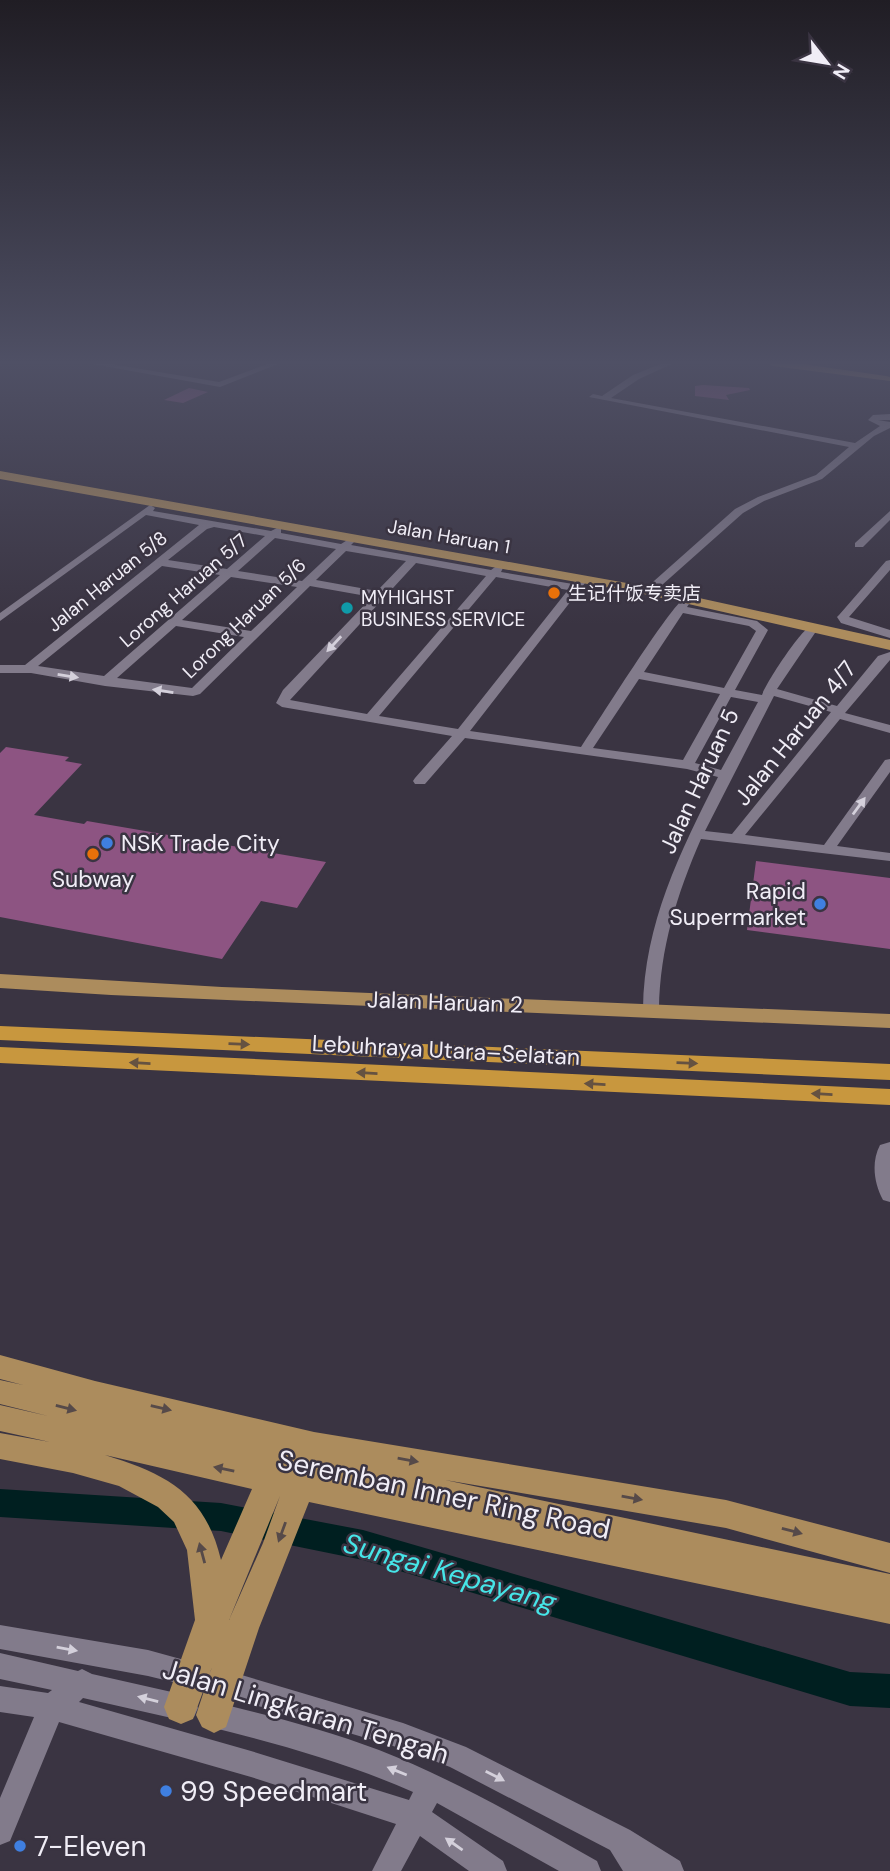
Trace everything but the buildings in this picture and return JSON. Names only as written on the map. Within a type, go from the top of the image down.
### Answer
[{"type":"highway","name":"Lebuhraya Utara–Selatan","points":[[0,1033],[890,1072]]},
{"type":"highway","name":"Lebuhraya Utara–Selatan","points":[[0,1055],[890,1097]]},
{"type":"main road","name":"Jalan Haruan 1","points":[[0,475],[158,502],[280,529],[578,584],[649,591],[683,604],[813,627],[890,645]]},
{"type":"main road","name":"Jalan Haruan 2","points":[[0,981],[207,993],[651,1009],[890,1021]]},
{"type":"main road","points":[[0,1367],[94,1393],[301,1441],[726,1514],[890,1558]]},
{"type":"main road","name":"Seremban Inner Ring Road","points":[[0,1392],[242,1451],[890,1590]]},
{"type":"main road","name":"Seremban Inner Ring Road","points":[[0,1418],[377,1504],[890,1608]]},
{"type":"main road","points":[[181,1707],[211,1691],[227,1624],[279,1543],[301,1441]]},
{"type":"main road","points":[[0,1447],[136,1478],[173,1501],[185,1513],[200,1543],[208,1579],[227,1624]]},
{"type":"street","points":[[649,591],[739,511],[761,499],[819,477],[851,450]]},
{"type":"street","points":[[0,618],[158,502]]},
{"type":"street","points":[[144,512],[197,520],[211,525],[280,529]]},
{"type":"street","points":[[859,545],[890,514]]},
{"type":"street","name":"Jalan Haruan 5/8","points":[[31,670],[31,666],[159,562],[203,527],[211,525]]},
{"type":"street","name":"Lorong Haruan 5/7","points":[[105,682],[280,529]]},
{"type":"street","points":[[349,542],[414,559],[496,569]]},
{"type":"street","name":"Lorong Haruan 5/6","points":[[105,682],[189,694],[196,691],[349,542]]},
{"type":"street","points":[[414,559],[287,693],[282,703],[462,733],[687,765],[726,775]]},
{"type":"street","points":[[159,562],[380,595]]},
{"type":"street","points":[[890,563],[843,617],[853,625],[890,634]]},
{"type":"street","points":[[370,718],[496,569]]},
{"type":"street","points":[[420,781],[462,733],[578,584]]},
{"type":"street","points":[[586,751],[683,604],[760,626],[762,630],[687,765]]},
{"type":"street","points":[[173,622],[251,635]]},
{"type":"street","name":"Jalan Haruan 5","points":[[651,1009],[649,978],[660,924],[696,834],[766,695],[813,627]]},
{"type":"street","name":"Jalan Haruan 4/7","points":[[735,839],[882,659],[890,656]]},
{"type":"street","points":[[0,668],[31,670],[105,682]]},
{"type":"street","points":[[635,674],[728,692],[766,695],[838,712],[890,729]]},
{"type":"street","points":[[828,849],[890,763]]},
{"type":"street","points":[[696,834],[890,857]]},
{"type":"street","points":[[888,1149],[883,1162],[890,1195]]},
{"type":"street","name":"Jalan Lingkaran Tengah","points":[[0,1637],[148,1663],[333,1748],[431,1786],[587,1871]]},
{"type":"street","name":"Jalan Lingkaran Tengah","points":[[0,1666],[82,1682],[181,1707]]},
{"type":"street","points":[[2,1822],[52,1707],[82,1682]]},
{"type":"street","name":"Jalan Lingkaran Tengah","points":[[211,1691],[403,1736],[457,1756],[620,1840],[670,1871]]},
{"type":"street","points":[[0,1699],[52,1707],[415,1816],[493,1871]]},
{"type":"street","points":[[386,1871],[431,1786]]},
{"type":"street","points":[[620,1840],[628,1856],[642,1871]]},
{"type":"waterway","name":"Sungai Kepayang","points":[[0,1503],[221,1517],[363,1545],[850,1689],[890,1691]]},
{"type":"place","name":"生记什饭专卖店","points":[[554,593]]},
{"type":"place","name":"MYHIGHST BUSINESS SERVICE","points":[[347,608]]},
{"type":"place","name":"NSK Trade City","points":[[107,843]]},
{"type":"place","name":"Subway","points":[[93,854]]},
{"type":"place","name":"Rapid Supermarket","points":[[820,904]]},
{"type":"place","name":"99 Speedmart","points":[[166,1791]]},
{"type":"place","name":"7-Eleven","points":[[20,1846]]}]
